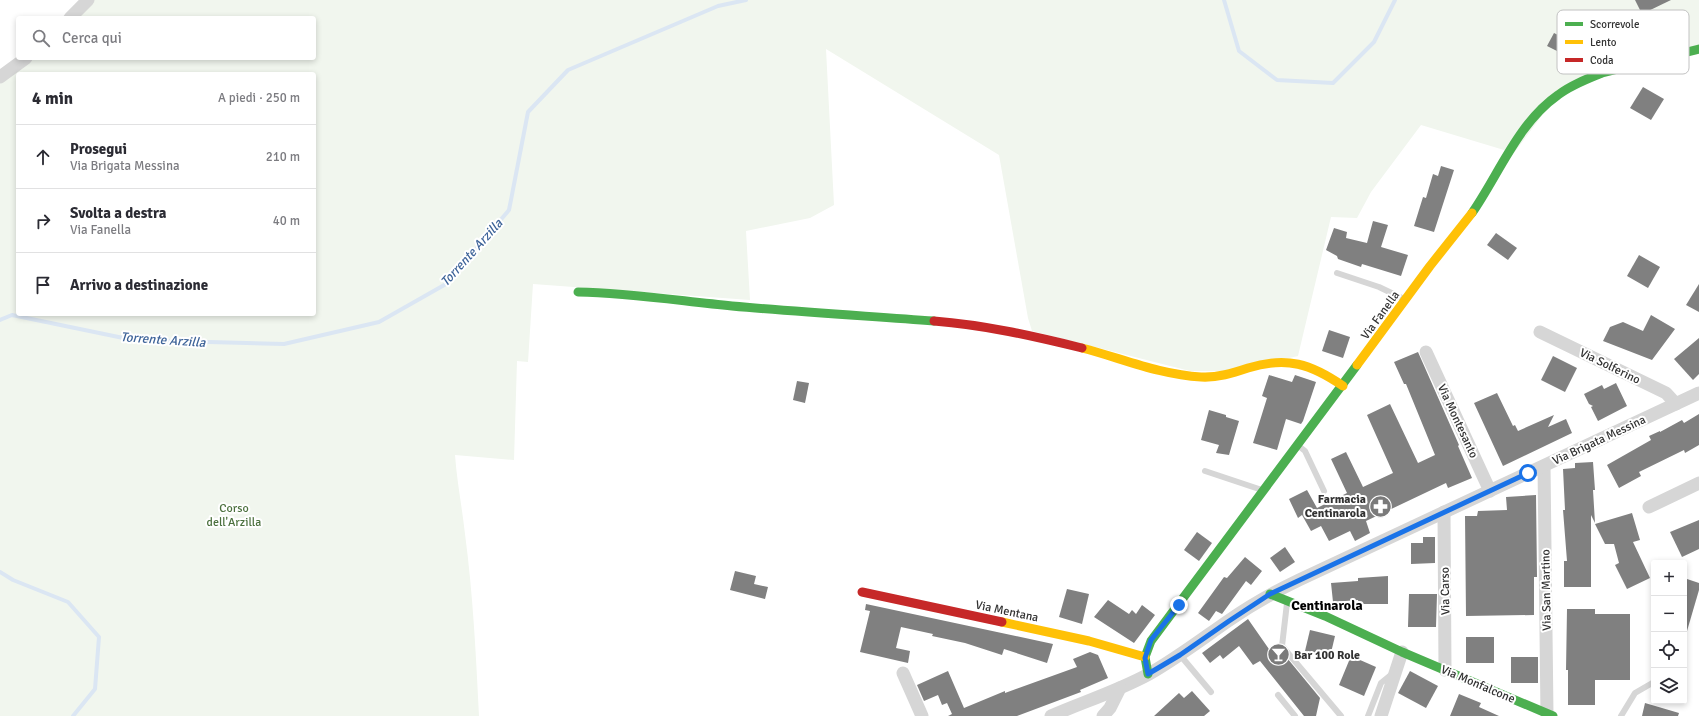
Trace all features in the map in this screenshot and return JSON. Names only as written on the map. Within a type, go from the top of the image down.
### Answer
[{"type":"street","points":[[72,16],[88,0]]},
{"type":"street","name":"Via Fanella","points":[[1689,50],[1699,48]]},
{"type":"street","points":[[0,77],[23,60]]},
{"type":"street","name":"Via Fanella","points":[[1145,658],[1151,640],[1265,491],[1406,300],[1472,214],[1505,159],[1533,119],[1554,97],[1583,80],[1598,74]]},
{"type":"street","points":[[578,292],[618,292],[681,301],[960,323],[991,327],[1070,344],[1185,376],[1220,377],[1267,363],[1287,361],[1315,368],[1343,386]]},
{"type":"street","name":"Via Solferino","points":[[1540,332],[1666,393],[1676,404]]},
{"type":"street","name":"Via Montesanto","points":[[1426,352],[1490,491]]},
{"type":"street","name":"Via Brigata Messina","points":[[1051,716],[1120,688],[1148,674],[1180,655],[1270,594],[1699,393]]},
{"type":"street","name":"Via San Martino","points":[[1544,466],[1550,715]]},
{"type":"street","points":[[1649,507],[1699,484]]},
{"type":"street","name":"Via Carso","points":[[1444,512],[1445,670]]},
{"type":"street","name":"Via Mentana","points":[[862,592],[1089,641],[1145,658]]},
{"type":"street","name":"Via Monfalcone","points":[[1270,594],[1325,616],[1402,652],[1550,715]]},
{"type":"street","points":[[1381,716],[1402,652]]},
{"type":"street","points":[[1145,658],[1148,674]]},
{"type":"street","points":[[903,673],[922,716]]},
{"type":"street","points":[[1103,716],[1110,708],[1120,688]]},
{"type":"lane","points":[[1337,273],[1379,287],[1406,300]]},
{"type":"lane","points":[[1298,446],[1305,451],[1324,491]]},
{"type":"lane","points":[[1205,471],[1265,491]]},
{"type":"lane","points":[[1287,601],[1282,646],[1341,716]]},
{"type":"lane","points":[[1180,655],[1211,692]]},
{"type":"lane","points":[[1368,716],[1381,683],[1396,670]]},
{"type":"lane","points":[[1621,716],[1635,693],[1651,684]]},
{"type":"lane","points":[[1278,695],[1295,716]]},
{"type":"green space","name":"Corso dell'Arzilla","points":[[89,0],[1699,0],[1699,49],[1689,52],[1689,10],[1557,10],[1557,74],[1615,74],[1561,90],[1514,153],[1421,125],[1371,192],[1357,218],[1331,217],[1298,356],[1232,371],[1190,371],[1032,331],[1028,318],[999,155],[826,49],[834,205],[810,218],[746,231],[750,300],[533,284],[528,362],[517,361],[514,460],[455,455],[470,579],[479,716],[0,716],[0,76],[26,60],[316,60],[316,16],[73,16]]},
{"type":"building","points":[[1635,0],[1671,0],[1650,10],[1640,10]]},
{"type":"building","points":[[1554,33],[1557,34],[1557,51],[1547,46]]},
{"type":"building","points":[[1643,87],[1664,99],[1651,120],[1630,108]]},
{"type":"building","points":[[1441,166],[1454,170],[1434,232],[1414,226],[1423,197],[1426,198],[1433,174],[1438,176]]},
{"type":"building","points":[[1373,221],[1388,225],[1381,247],[1408,255],[1401,276],[1362,264],[1361,267],[1338,259],[1337,256],[1326,250],[1334,228],[1347,232],[1346,238],[1367,243]]},
{"type":"building","points":[[1496,233],[1517,248],[1508,260],[1487,245]]},
{"type":"building","points":[[1639,255],[1660,267],[1648,288],[1627,276]]},
{"type":"building","points":[[1699,284],[1699,312],[1686,305]]},
{"type":"building","points":[[1651,315],[1675,329],[1652,360],[1603,341],[1610,327],[1623,322],[1643,331]]},
{"type":"building","points":[[1329,330],[1350,337],[1343,358],[1322,351]]},
{"type":"building","points":[[1699,338],[1699,374],[1693,380],[1674,359]]},
{"type":"building","points":[[1418,352],[1472,478],[1448,488],[1446,483],[1366,521],[1370,533],[1355,541],[1350,531],[1329,541],[1321,526],[1311,531],[1302,515],[1298,518],[1289,499],[1307,490],[1317,508],[1347,493],[1331,459],[1346,452],[1363,487],[1393,473],[1367,415],[1390,404],[1418,463],[1435,455],[1406,384],[1404,384],[1394,362]]},
{"type":"building","points":[[1553,356],[1577,368],[1565,392],[1541,380]]},
{"type":"building","points":[[1269,375],[1292,382],[1295,375],[1316,382],[1303,421],[1301,424],[1286,419],[1277,450],[1253,443],[1267,398],[1262,396]]},
{"type":"building","points":[[797,381],[809,383],[805,403],[793,400]]},
{"type":"building","points":[[1616,383],[1627,406],[1598,421],[1591,407],[1593,406],[1589,404],[1584,394],[1602,385],[1604,389]]},
{"type":"building","points":[[1497,393],[1513,426],[1515,425],[1518,431],[1554,415],[1548,427],[1566,419],[1572,433],[1503,466],[1474,403]]},
{"type":"building","points":[[1209,410],[1239,421],[1229,455],[1216,453],[1219,445],[1201,440]]},
{"type":"building","points":[[1699,414],[1699,445],[1685,453],[1684,450],[1639,472],[1641,476],[1619,488],[1607,465],[1651,440],[1649,436],[1682,420],[1684,423]]},
{"type":"building","points":[[1593,462],[1595,523],[1591,515],[1591,587],[1564,587],[1564,561],[1567,561],[1563,510],[1565,510],[1563,469],[1575,468],[1575,463]]},
{"type":"building","points":[[1536,495],[1537,577],[1534,577],[1534,615],[1466,616],[1465,516],[1477,516],[1478,511],[1507,510],[1506,497]]},
{"type":"building","points":[[1632,513],[1640,540],[1633,542],[1650,578],[1627,589],[1615,565],[1619,563],[1614,544],[1605,544],[1595,524]]},
{"type":"building","points":[[1699,520],[1699,549],[1682,557],[1670,532]]},
{"type":"building","points":[[1197,532],[1212,543],[1199,561],[1184,550]]},
{"type":"building","points":[[1423,537],[1435,537],[1435,563],[1411,564],[1411,543],[1423,543]]},
{"type":"building","points":[[1285,547],[1295,562],[1280,572],[1270,558]]},
{"type":"building","points":[[1245,557],[1262,571],[1251,585],[1246,581],[1222,614],[1216,611],[1209,621],[1198,613],[1224,577],[1227,578]]},
{"type":"building","points":[[735,571],[756,576],[754,584],[768,587],[765,599],[730,590]]},
{"type":"building","points":[[1388,576],[1388,604],[1359,604],[1358,600],[1333,602],[1331,583],[1358,581],[1358,578]]},
{"type":"building","points":[[1687,579],[1699,583],[1699,590],[1687,631]]},
{"type":"building","points":[[1067,589],[1089,594],[1082,624],[1059,617]]},
{"type":"building","points":[[1409,594],[1437,594],[1436,627],[1408,627]]},
{"type":"building","points":[[1108,600],[1129,614],[1132,610],[1136,614],[1142,605],[1155,615],[1134,643],[1094,617]]},
{"type":"building","points":[[866,604],[1053,644],[1047,663],[1004,649],[1002,655],[965,643],[932,636],[933,634],[901,627],[896,648],[910,651],[908,663],[860,652],[870,611],[865,610]]},
{"type":"building","points":[[1567,609],[1595,609],[1595,614],[1630,614],[1630,680],[1595,680],[1595,705],[1568,705],[1568,670],[1566,670]]},
{"type":"building","points":[[1248,619],[1271,652],[1278,647],[1320,698],[1316,716],[1304,716],[1260,661],[1253,665],[1239,646],[1223,659],[1220,655],[1210,663],[1202,653]]},
{"type":"building","points":[[1310,630],[1335,636],[1330,657],[1305,651]]},
{"type":"building","points":[[1466,637],[1494,637],[1494,663],[1466,663]]},
{"type":"building","points":[[1090,652],[1098,655],[1108,678],[1080,690],[1081,692],[1017,716],[948,716],[952,714],[947,703],[942,705],[938,695],[924,701],[917,685],[948,671],[964,708],[1005,691],[1005,693],[1077,667],[1073,659]]},
{"type":"building","points":[[1351,656],[1376,667],[1364,696],[1339,685]]},
{"type":"building","points":[[1511,657],[1538,657],[1538,683],[1511,683]]},
{"type":"building","points":[[1410,671],[1438,686],[1426,708],[1398,693]]},
{"type":"building","points":[[1192,691],[1210,711],[1204,716],[1154,716],[1179,693],[1184,698]]},
{"type":"building","points":[[1459,694],[1481,703],[1479,707],[1499,716],[1450,716]]},
{"type":"building","points":[[1645,703],[1679,713],[1678,716],[1642,716]]},
{"type":"waterway","name":"Torrente Arzilla","points":[[17,316],[133,340],[284,344],[379,322],[446,284],[509,210],[528,112],[568,70],[718,6],[746,0]]},
{"type":"waterway","name":"Torrente Arzilla","points":[[1224,0],[1239,51],[1277,80],[1333,83],[1374,42],[1395,0]]},
{"type":"waterway","name":"Torrente Arzilla","points":[[0,320],[12,315],[16,316]]},
{"type":"waterway","name":"Torrente Arzilla","points":[[0,572],[13,580],[68,602],[99,637],[95,689],[73,716]]},
{"type":"traffic: fast","points":[[1689,51],[1699,49]]},
{"type":"traffic: fast","points":[[1472,213],[1520,134],[1531,120],[1563,91],[1600,74]]},
{"type":"traffic: fast","points":[[578,292],[757,308],[934,321]]},
{"type":"traffic: fast","points":[[1148,674],[1145,657],[1151,641],[1357,365]]},
{"type":"traffic: fast","points":[[1270,594],[1325,616],[1402,652],[1553,716]]},
{"type":"traffic: slow","points":[[1357,365],[1430,266],[1472,213]]},
{"type":"traffic: slow","points":[[1082,348],[1156,370],[1186,376],[1219,376],[1262,364],[1298,364],[1320,372],[1343,386]]},
{"type":"traffic: slow","points":[[1002,622],[1089,641],[1145,657]]},
{"type":"traffic: jam","points":[[934,321],[990,328],[1082,348]]},
{"type":"traffic: jam","points":[[862,592],[1002,622]]},
{"type":"place","name":"Farmacia Centinarola","points":[[1381,506]]},
{"type":"place","name":"Bar 100 Role","points":[[1279,655]]},
{"type":"district","name":"Centinarola","points":[[1327,605]]},
{"type":"route","points":[[1179,605],[1151,640],[1145,658],[1148,674],[1180,655],[1270,594],[1528,473]]}]
